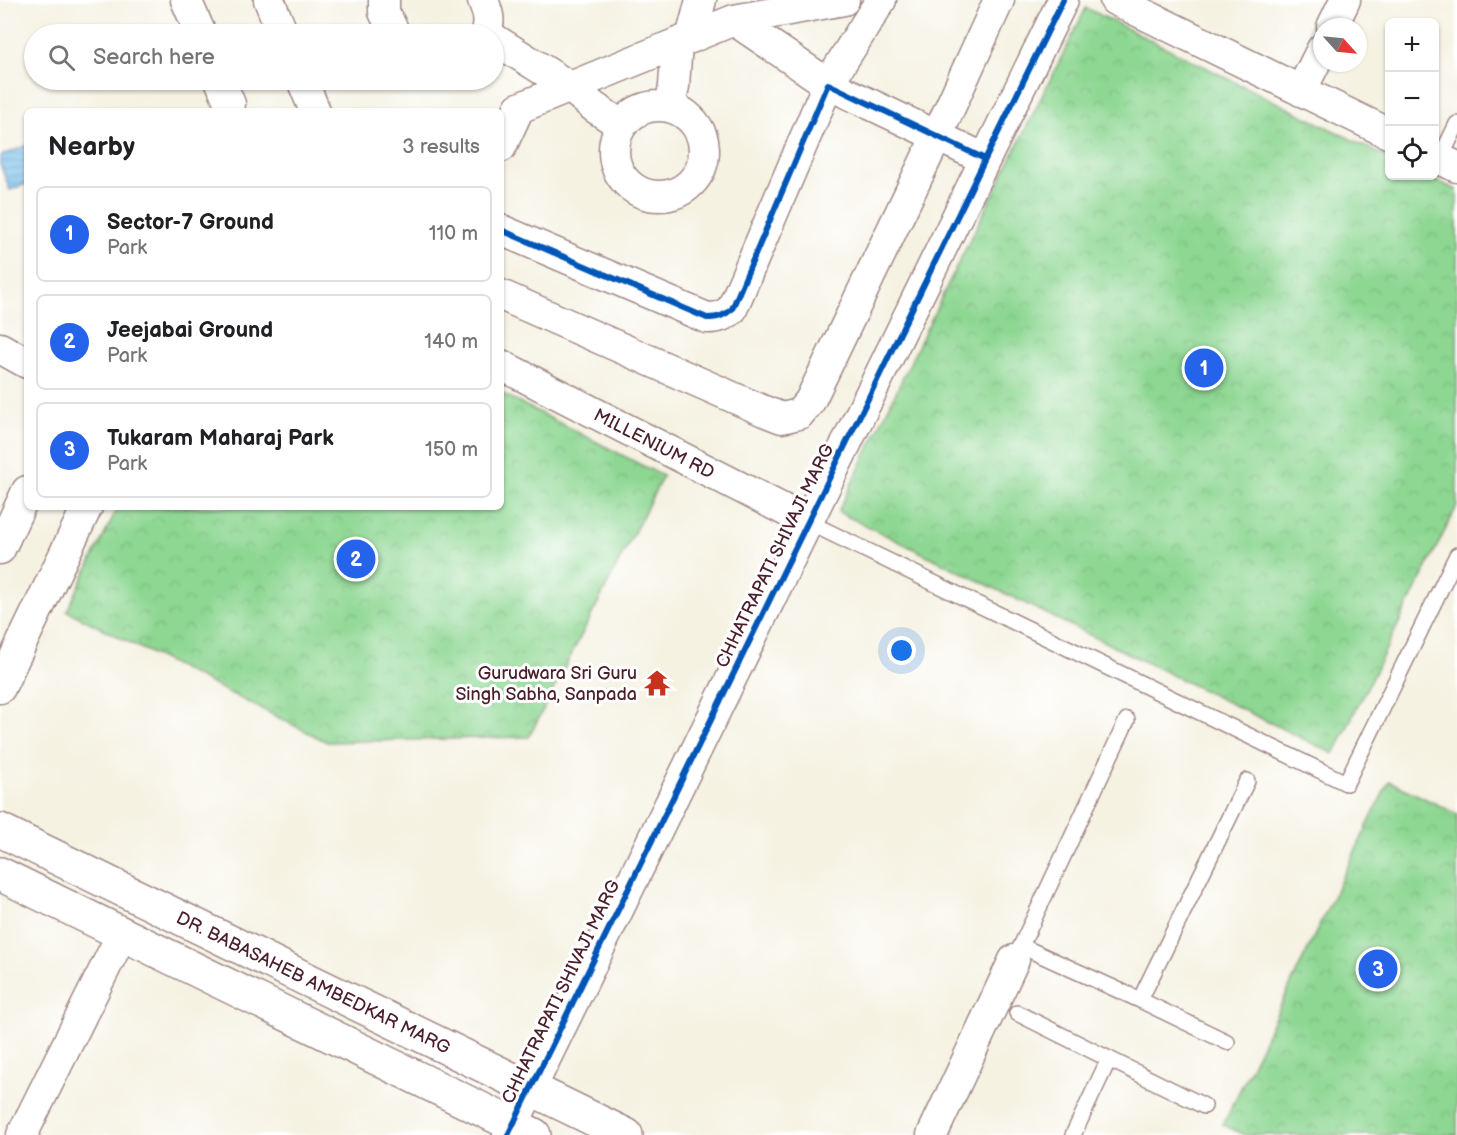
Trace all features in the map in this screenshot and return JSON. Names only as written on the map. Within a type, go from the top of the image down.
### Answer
[{"type":"main road","name":"DR. BABASAHEB AMBEDKAR MARG","points":[[0,830],[626,1135]]},
{"type":"main road","points":[[0,874],[518,1132]]},
{"type":"street","points":[[186,0],[197,24]]},
{"type":"street","points":[[269,0],[280,24]]},
{"type":"street","points":[[384,0],[384,12],[390,24]]},
{"type":"street","points":[[483,0],[490,16],[489,24]]},
{"type":"street","points":[[670,107],[684,41],[701,0]]},
{"type":"street","points":[[504,136],[510,113],[734,20],[844,0]]},
{"type":"street","points":[[504,231],[707,318],[724,316],[732,309],[828,84],[881,0]]},
{"type":"street","points":[[504,296],[764,411],[782,418],[799,414],[810,401],[937,136],[999,0]]},
{"type":"street","name":"CHHATRAPATI SHIVAJI MARG","points":[[518,1132],[531,1089],[1063,0]]},
{"type":"street","points":[[1115,0],[1385,132]]},
{"type":"street","points":[[1337,18],[1346,0]]},
{"type":"street","points":[[734,20],[828,84],[985,159]]},
{"type":"street","points":[[504,45],[570,87],[621,125]]},
{"type":"street","points":[[1301,91],[1313,67]]},
{"type":"street","points":[[306,90],[314,108]]},
{"type":"street","points":[[648,107],[670,107],[689,117],[698,128],[703,141],[704,155],[701,169],[694,181],[683,190],[670,195],[654,197],[638,193],[626,183],[617,170],[613,154],[615,139],[621,125],[633,113],[648,107]]},
{"type":"street","points":[[0,348],[24,361]]},
{"type":"street","name":"MILLENIUM RD","points":[[504,367],[808,522]]},
{"type":"street","points":[[0,549],[24,497]]},
{"type":"street","points":[[0,688],[86,510]]},
{"type":"street","points":[[22,1135],[122,934]]},
{"type":"street","points":[[933,1135],[1018,953]]},
{"type":"lane","points":[[1444,160],[1457,124]]},
{"type":"lane","points":[[808,522],[1346,783],[1457,555]]},
{"type":"lane","points":[[1127,720],[1018,953],[1140,1000],[1227,1042]]},
{"type":"lane","points":[[1140,1000],[1247,781]]},
{"type":"lane","points":[[1017,1013],[1204,1106]]},
{"type":"lane","points":[[1072,1135],[1109,1059]]},
{"type":"green space","points":[[1086,8],[1385,156],[1385,180],[1435,180],[1457,190],[1457,506],[1334,754],[838,512],[952,276]]},
{"type":"green space","points":[[504,395],[663,476],[529,737],[327,742],[67,611],[117,510],[504,510]]},
{"type":"green space","points":[[1389,781],[1457,814],[1457,1135],[1245,1135],[1223,1125]]},
{"type":"water","points":[[24,146],[24,185],[10,190],[0,164],[0,156]]},
{"type":"cycle path","points":[[508,1135],[1063,0]]},
{"type":"cycle path","points":[[504,231],[707,318],[714,318],[732,309],[828,84],[985,159]]},
{"type":"place","name":"Sector-7 Ground","points":[[1204,368]]},
{"type":"place","name":"Jeejabai Ground","points":[[356,559]]},
{"type":"place","name":"Gurudwara Sri Guru Singh Sabha, Sanpada","points":[[657,683]]},
{"type":"place","name":"Tukaram Maharaj Park","points":[[1378,969]]}]
